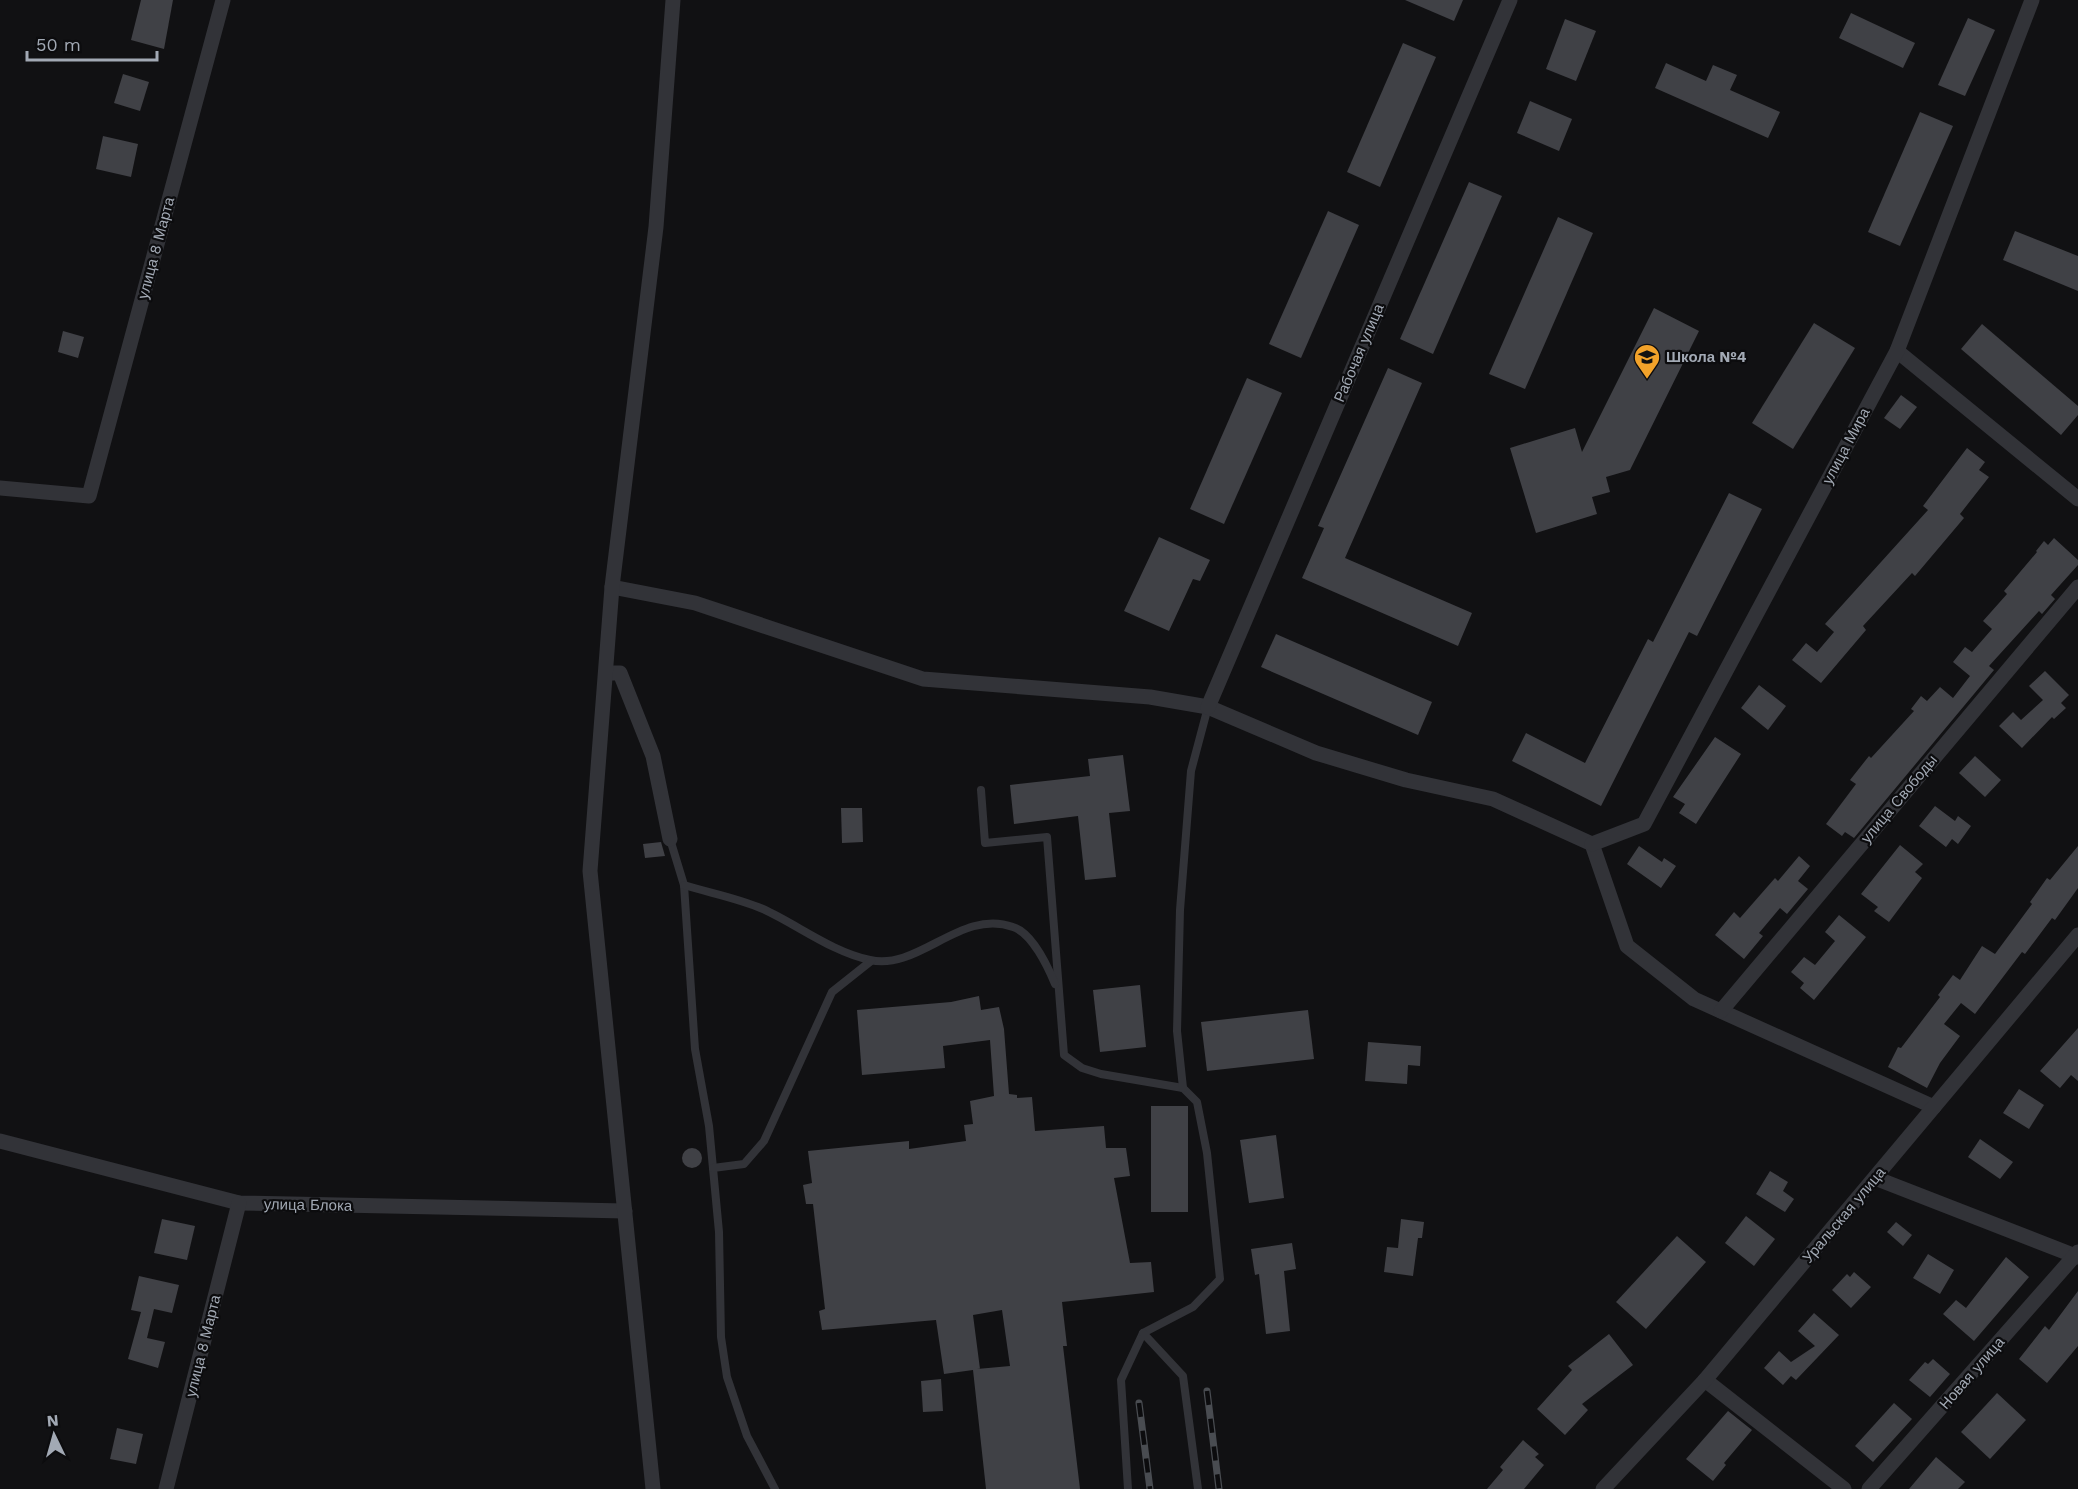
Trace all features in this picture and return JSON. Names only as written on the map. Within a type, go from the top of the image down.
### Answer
[{"type":"street","name":"улица 8 Марта","points":[[0,488],[89,496],[223,0]]},
{"type":"street","points":[[653,1489],[590,872],[612,587],[656,226],[673,0]]},
{"type":"street","name":"Рабочая улица","points":[[1208,707],[1510,0]]},
{"type":"street","name":"улица Мира","points":[[1592,844],[1644,824],[1897,351],[2032,0]]},
{"type":"street","points":[[1897,351],[2078,499]]},
{"type":"street","points":[[612,587],[695,603],[923,679],[1150,697],[1208,707],[1316,753],[1406,780],[1493,800],[1592,844],[1627,946],[1694,999],[1934,1107]]},
{"type":"street","name":"улица Свободы","points":[[1721,1011],[2078,587]]},
{"type":"street","points":[[606,672],[620,673],[653,756],[670,839]]},
{"type":"street","name":"Уральская улица","points":[[1603,1489],[1705,1380],[2078,935]]},
{"type":"street","name":"улица Блока","points":[[0,1141],[240,1203],[625,1211]]},
{"type":"street","points":[[1875,1178],[2077,1255]]},
{"type":"street","name":"улица 8 Марта","points":[[166,1489],[240,1203]]},
{"type":"street","name":"Новая улица","points":[[1869,1489],[2077,1255]]},
{"type":"street","points":[[1705,1380],[1844,1489]]},
{"type":"lane","points":[[1183,1088],[1177,1031],[1180,910],[1191,771],[1208,707]]},
{"type":"lane","points":[[981,790],[985,843],[1047,837],[1064,1055],[1082,1068],[1101,1074],[1183,1088],[1197,1102],[1207,1153],[1220,1279],[1193,1307],[1143,1334],[1121,1380],[1128,1489]]},
{"type":"lane","points":[[670,839],[684,885],[694,1049],[709,1126],[719,1232],[721,1337],[727,1377],[747,1436],[775,1489]]},
{"type":"lane","points":[[684,885],[761,909],[833,946],[871,961],[898,960],[979,923],[1014,927],[1042,954],[1058,991]]},
{"type":"lane","points":[[713,1168],[744,1164],[764,1141],[832,992],[871,961]]},
{"type":"lane","points":[[1143,1334],[1183,1376],[1198,1489]]},
{"type":"building","points":[[141,0],[173,0],[164,49],[131,40]]},
{"type":"building","points":[[1405,0],[1463,0],[1454,21]]},
{"type":"building","points":[[1851,13],[1915,43],[1903,68],[1839,38]]},
{"type":"building","points":[[1968,18],[1995,30],[1965,96],[1938,85]]},
{"type":"building","points":[[1565,19],[1596,31],[1576,81],[1546,69]]},
{"type":"building","points":[[1403,43],[1436,57],[1380,187],[1347,172]]},
{"type":"building","points":[[1666,63],[1706,81],[1713,65],[1737,75],[1730,90],[1780,112],[1768,138],[1655,88]]},
{"type":"building","points":[[123,74],[149,82],[140,111],[114,103]]},
{"type":"building","points":[[1530,101],[1572,119],[1559,151],[1517,133]]},
{"type":"building","points":[[1920,112],[1953,126],[1900,246],[1868,232]]},
{"type":"building","points":[[103,136],[138,144],[131,177],[96,169]]},
{"type":"building","points":[[1469,182],[1502,196],[1433,354],[1400,339]]},
{"type":"building","points":[[1328,211],[1359,225],[1301,358],[1269,344]]},
{"type":"building","points":[[1558,217],[1593,233],[1525,389],[1489,374]]},
{"type":"building","points":[[2015,231],[2078,256],[2078,291],[2003,260]]},
{"type":"building","name":"Школа №4","points":[[1654,308],[1699,331],[1630,470],[1606,477],[1610,492],[1592,497],[1597,514],[1536,533],[1510,448],[1575,428],[1582,452]]},
{"type":"building","points":[[1814,323],[1855,348],[1793,449],[1752,423]]},
{"type":"building","points":[[1982,324],[2078,406],[2078,415],[2061,435],[1961,349]]},
{"type":"building","points":[[63,331],[84,337],[78,358],[58,352]]},
{"type":"building","points":[[1388,368],[1422,383],[1345,558],[1472,613],[1458,646],[1302,578],[1324,528],[1318,526]]},
{"type":"building","points":[[1247,378],[1282,393],[1224,524],[1190,509]]},
{"type":"building","points":[[1901,395],[1917,407],[1900,429],[1884,418]]},
{"type":"building","points":[[1967,448],[1985,462],[1979,470],[1989,477],[1960,514],[1964,518],[1915,576],[1912,573],[1863,626],[1866,630],[1821,683],[1792,660],[1806,643],[1817,652],[1834,632],[1825,624],[1928,510],[1923,506]]},
{"type":"building","points":[[1729,493],[1762,509],[1697,636],[1689,632],[1601,806],[1512,761],[1526,733],[1585,763],[1648,639],[1653,642]]},
{"type":"building","points":[[1159,537],[1210,560],[1200,581],[1193,579],[1169,631],[1124,611]]},
{"type":"building","points":[[2054,538],[2078,560],[2078,565],[2051,595],[2055,599],[2042,614],[2039,611],[1989,666],[1994,670],[1854,838],[1845,832],[1842,836],[1826,824],[1856,784],[1850,780],[1869,756],[1871,758],[1914,711],[1911,709],[1921,696],[1927,701],[1940,687],[1953,698],[1970,676],[1953,662],[1965,647],[1972,652],[1992,629],[1983,621],[2007,594],[2004,591],[2044,541],[2048,545]]},
{"type":"building","points":[[1276,634],[1432,702],[1418,735],[1261,667]]},
{"type":"building","points":[[2045,671],[2069,695],[2061,703],[2066,708],[2054,719],[2052,717],[2022,748],[1999,726],[2013,712],[2021,720],[2043,700],[2029,686]]},
{"type":"building","points":[[1759,685],[1786,706],[1768,730],[1741,708]]},
{"type":"building","points":[[1715,737],[1741,754],[1696,824],[1679,813],[1685,804],[1673,797]]},
{"type":"building","points":[[1123,755],[1130,811],[1109,813],[1116,877],[1085,880],[1078,816],[1014,824],[1010,785],[1090,776],[1088,759]]},
{"type":"building","points":[[1975,756],[2001,780],[1985,797],[1959,773]]},
{"type":"building","points":[[1935,806],[1955,821],[1958,816],[1971,826],[1958,844],[1952,839],[1946,847],[1919,826]]},
{"type":"building","points":[[841,808],[862,808],[863,842],[842,843]]},
{"type":"building","points":[[661,842],[665,856],[645,858],[643,844]]},
{"type":"building","points":[[1900,845],[1923,864],[1915,872],[1922,878],[1889,922],[1874,911],[1878,907],[1861,894]]},
{"type":"building","points":[[1639,846],[1662,862],[1664,858],[1676,866],[1661,888],[1627,864]]},
{"type":"building","points":[[2078,846],[2078,888],[2055,920],[2052,918],[2025,954],[2022,952],[1975,1014],[1961,1003],[1944,1024],[1960,1036],[1940,1063],[1927,1088],[1888,1067],[1898,1047],[1901,1048],[1940,997],[1938,995],[1953,975],[1960,980],[1982,946],[1995,954],[2032,904],[2030,902],[2047,878],[2050,880]]},
{"type":"building","points":[[1799,856],[1810,866],[1798,881],[1808,889],[1787,914],[1780,908],[1759,933],[1763,936],[1744,959],[1715,935],[1734,912],[1740,918],[1775,878],[1778,881]]},
{"type":"building","points":[[1839,915],[1866,937],[1814,1000],[1800,988],[1804,983],[1791,972],[1804,957],[1815,965],[1835,941],[1825,932]]},
{"type":"building","points":[[1140,985],[1146,1047],[1100,1052],[1093,990]]},
{"type":"building","points":[[979,996],[981,1010],[999,1007],[1004,1029],[1009,1094],[1017,1095],[1017,1098],[1032,1097],[1035,1131],[1104,1126],[1106,1148],[1126,1148],[1130,1176],[1114,1178],[1130,1263],[1151,1262],[1154,1292],[1062,1302],[1067,1346],[1063,1346],[1080,1489],[986,1489],[973,1370],[944,1374],[936,1320],[822,1330],[819,1311],[825,1309],[813,1204],[806,1204],[803,1185],[812,1183],[808,1151],[909,1141],[909,1149],[966,1141],[964,1125],[973,1124],[970,1101],[994,1096],[990,1040],[943,1046],[945,1068],[862,1075],[857,1010],[951,1002]],"holes":[[[1002,1310],[1010,1366],[980,1369],[973,1315]]]},
{"type":"building","points":[[1308,1010],[1314,1059],[1207,1071],[1201,1022]]},
{"type":"building","points":[[2078,1028],[2078,1081],[2071,1075],[2060,1088],[2040,1071]]},
{"type":"building","points":[[1368,1042],[1421,1046],[1420,1066],[1408,1065],[1407,1084],[1365,1081]]},
{"type":"building","points":[[2019,1089],[2044,1105],[2029,1129],[2003,1113]]},
{"type":"building","points":[[1151,1106],[1188,1106],[1188,1212],[1151,1212]]},
{"type":"building","points":[[1276,1135],[1284,1198],[1249,1203],[1240,1140]]},
{"type":"building","points":[[1980,1139],[2013,1162],[2000,1179],[1968,1157]]},
{"type":"building","points":[[692,1148],[699,1151],[702,1158],[699,1165],[692,1168],[685,1165],[682,1158],[685,1151]]},
{"type":"building","points":[[1770,1171],[1788,1182],[1783,1191],[1794,1199],[1785,1212],[1756,1194]]},
{"type":"building","points":[[1746,1216],[1775,1239],[1754,1266],[1725,1243]]},
{"type":"building","points":[[162,1219],[195,1226],[187,1260],[154,1253]]},
{"type":"building","points":[[1401,1219],[1424,1222],[1422,1238],[1418,1238],[1413,1276],[1384,1272],[1387,1247],[1398,1248]]},
{"type":"building","points":[[1896,1222],[1912,1235],[1903,1246],[1887,1232]]},
{"type":"building","points":[[1677,1236],[1706,1262],[1646,1329],[1616,1302]]},
{"type":"building","points":[[1292,1243],[1296,1269],[1284,1271],[1290,1331],[1266,1334],[1259,1274],[1255,1275],[1251,1249]]},
{"type":"building","points":[[1928,1254],[1954,1270],[1940,1294],[1913,1278]]},
{"type":"building","points":[[2006,1257],[2029,1277],[1974,1341],[1943,1314],[1956,1300],[1966,1308]]},
{"type":"building","points":[[1854,1272],[1871,1287],[1851,1308],[1832,1290],[1847,1274],[1850,1277]]},
{"type":"building","points":[[139,1276],[179,1285],[172,1313],[154,1309],[147,1338],[165,1342],[158,1368],[128,1359],[141,1312],[131,1310]]},
{"type":"building","points":[[2078,1291],[2078,1346],[2047,1383],[2019,1359],[2045,1326],[2049,1330]]},
{"type":"building","points":[[1814,1313],[1839,1335],[1796,1380],[1791,1376],[1783,1385],[1764,1368],[1779,1351],[1791,1362],[1815,1346],[1798,1331]]},
{"type":"building","points":[[1609,1334],[1633,1365],[1582,1404],[1588,1410],[1565,1435],[1537,1409],[1572,1370],[1568,1366]]},
{"type":"building","points":[[1933,1359],[1950,1374],[1930,1397],[1909,1380],[1925,1362],[1928,1364]]},
{"type":"building","points":[[941,1379],[943,1411],[923,1412],[921,1381]]},
{"type":"building","points":[[1997,1393],[2026,1420],[1990,1459],[1961,1432]]},
{"type":"building","points":[[1894,1403],[1912,1419],[1873,1462],[1855,1446]]},
{"type":"building","points":[[1728,1411],[1752,1430],[1724,1463],[1726,1465],[1713,1481],[1686,1459]]},
{"type":"building","points":[[117,1428],[143,1434],[136,1464],[110,1459]]},
{"type":"building","points":[[1523,1440],[1539,1454],[1535,1457],[1544,1465],[1524,1489],[1487,1489],[1503,1470],[1500,1467]]},
{"type":"building","points":[[1936,1457],[1965,1482],[1958,1489],[1909,1489]]},
{"type":"railway","points":[[1207,1391],[1219,1489]]},
{"type":"railway","points":[[1139,1403],[1150,1489]]},
{"type":"place","name":"Школа №4","points":[[1647,380]]}]
